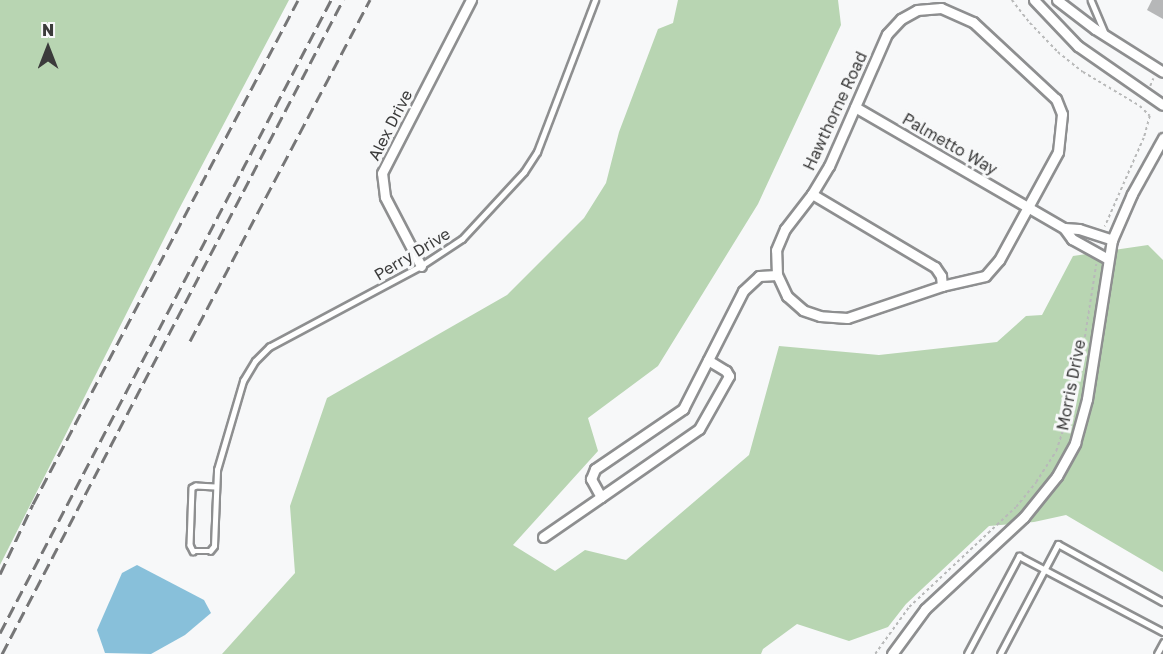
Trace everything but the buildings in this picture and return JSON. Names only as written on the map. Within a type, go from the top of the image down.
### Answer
[{"type":"street","name":"Alex Drive","points":[[421,266],[385,197],[382,173],[471,0]]},
{"type":"street","points":[[1034,0],[1078,46],[1163,105]]},
{"type":"street","points":[[1057,0],[1106,36],[1163,72]]},
{"type":"street","name":"Hawthorne Road","points":[[941,8],[973,21],[1056,99],[1062,114],[1059,152],[999,260],[985,276],[942,286],[847,318],[820,316],[803,310],[787,296],[777,275],[776,250],[784,229],[812,194],[842,141],[888,34],[901,19],[917,10],[941,8]]},
{"type":"street","name":"Palmetto Way","points":[[855,107],[1029,208]]},
{"type":"street","name":"Morris Drive","points":[[892,654],[925,609],[1016,525],[1057,476],[1075,442],[1087,399],[1112,240],[1132,194],[1163,138]]},
{"type":"street","points":[[812,194],[934,267],[941,276],[942,286]]},
{"type":"street","points":[[1029,208],[1064,228],[1072,239],[1108,259]]},
{"type":"street","points":[[1064,228],[1079,229],[1112,240]]},
{"type":"street","points":[[601,497],[591,478],[595,469],[683,409],[743,291],[759,276],[777,275]]},
{"type":"street","points":[[543,537],[699,429],[729,376],[726,371],[708,360]]},
{"type":"lane","name":"Perry Drive","points":[[215,489],[196,486],[192,488],[190,545],[193,551],[210,551],[214,546],[217,470],[243,381],[255,361],[269,348],[421,266],[462,239],[524,172],[537,152],[595,0]]},
{"type":"lane","points":[[1091,0],[1106,36]]},
{"type":"lane","points":[[1000,654],[1058,544],[1163,602]]},
{"type":"lane","points":[[967,654],[1019,556],[1163,632]]},
{"type":"lane","points":[[1157,654],[1163,643]]},
{"type":"path","points":[[1012,0],[1030,23],[1066,58],[1083,72],[1140,104],[1150,116],[1144,138],[1108,216],[1101,238]]},
{"type":"path","points":[[1149,87],[1154,79]]},
{"type":"path","points":[[875,654],[909,607],[1016,507],[1036,483],[1056,451],[1079,373],[1097,254]]},
{"type":"green space","points":[[0,0],[289,0],[178,211],[0,565]]},
{"type":"green space","points":[[678,0],[838,0],[841,25],[758,204],[658,366],[588,418],[598,451],[513,545],[555,571],[585,550],[626,560],[749,455],[779,346],[879,355],[997,342],[1026,316],[1042,315],[1073,256],[1148,245],[1163,260],[1163,572],[1066,515],[1034,522],[989,526],[906,604],[888,627],[849,641],[797,624],[763,649],[761,654],[222,654],[295,573],[290,506],[327,398],[507,295],[584,218],[606,183],[619,132],[658,29],[673,23]]},
{"type":"water","points":[[137,565],[204,600],[211,613],[185,635],[151,654],[105,653],[97,630],[122,573]]},
{"type":"railway","points":[[0,574],[33,504],[298,0]]},
{"type":"railway","points":[[0,633],[331,0]]},
{"type":"railway","points":[[2,654],[343,0]]},
{"type":"railway","points":[[190,341],[370,0]]}]
